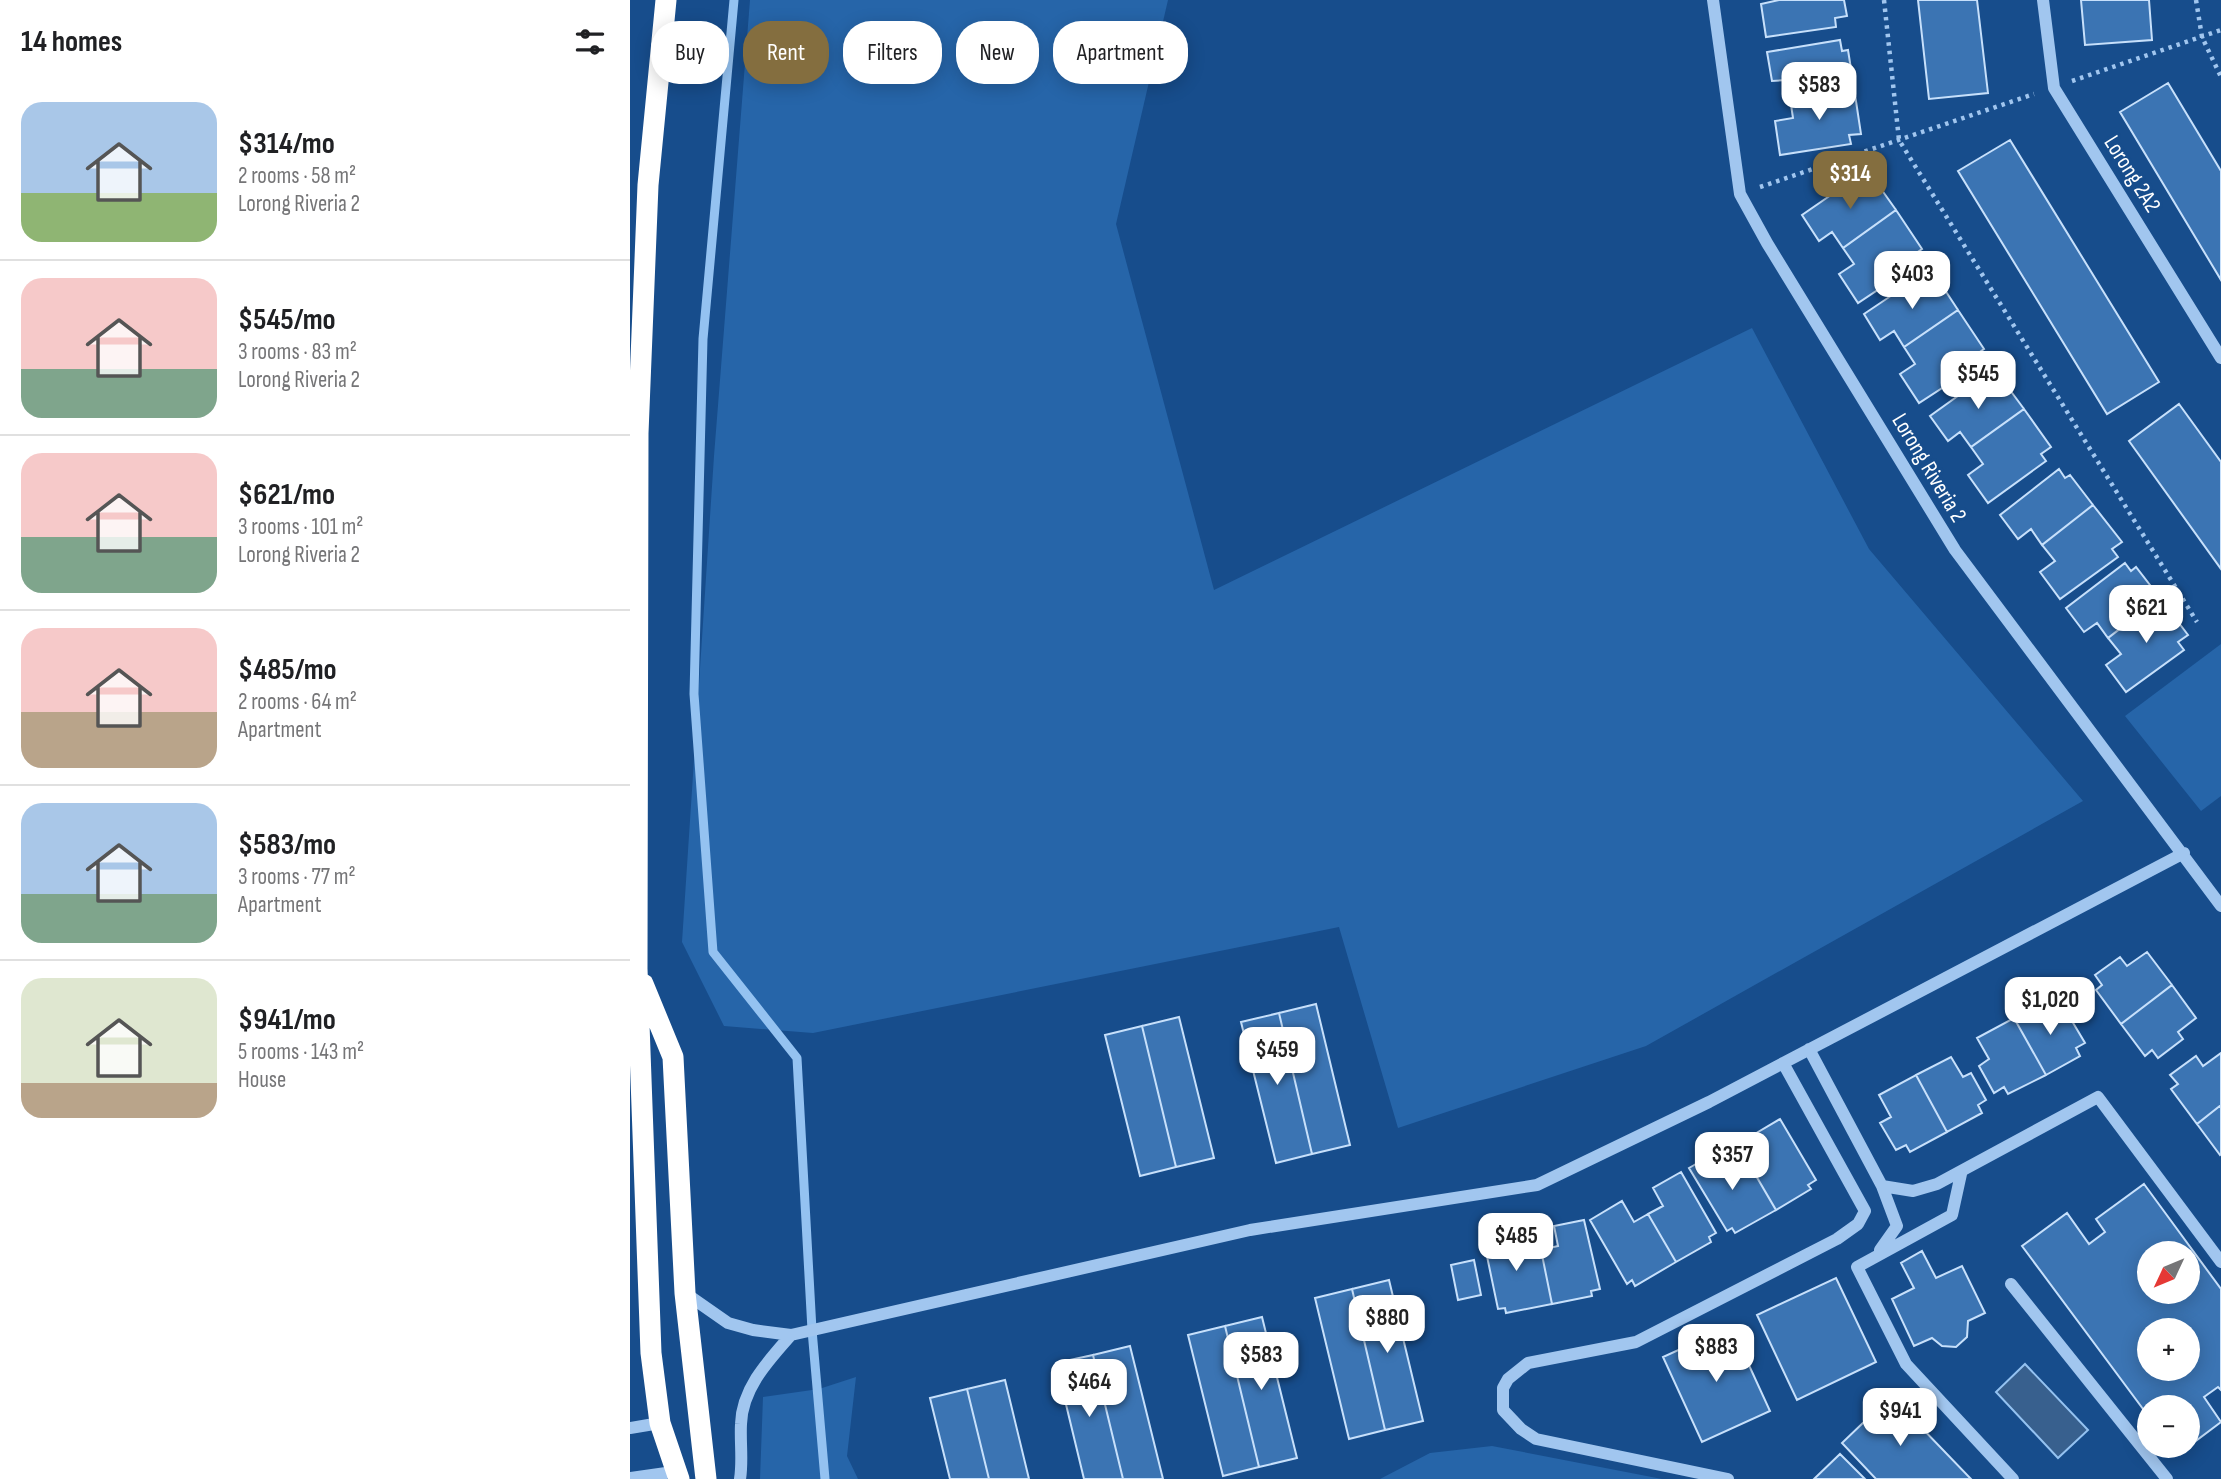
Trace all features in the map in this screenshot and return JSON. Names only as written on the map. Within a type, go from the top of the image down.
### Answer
[{"type":"highway","points":[[666,0],[648,185],[638,433],[637,969],[651,1353],[660,1423],[671,1477]]},
{"type":"highway","points":[[637,969],[673,1057],[685,1293],[706,1479]]},
{"type":"street","name":"Lorong Riveria 2","points":[[1713,0],[1740,194],[1955,551],[2184,853],[2221,906]]},
{"type":"street","name":"Lorong 2A2","points":[[2043,0],[2054,88],[2221,358]]},
{"type":"street","points":[[685,1293],[728,1322],[753,1330],[791,1335],[1251,1230],[1537,1185],[1783,1063],[2184,853]]},
{"type":"street","points":[[1809,1049],[1882,1186],[1897,1226],[1878,1253]]},
{"type":"street","points":[[1728,1479],[1536,1439],[1521,1429],[1503,1410],[1503,1388],[1508,1379],[1528,1363],[1636,1342],[1837,1239],[1858,1224],[1865,1211],[1783,1063]]},
{"type":"street","points":[[1882,1186],[1913,1191],[1961,1174],[2098,1097],[2221,1262]]},
{"type":"street","points":[[1961,1174],[1952,1215],[1857,1266],[1906,1364],[2013,1479]]},
{"type":"street","points":[[2011,1284],[2167,1479]]},
{"type":"street","points":[[740,1479],[741,1421],[749,1393],[758,1374],[791,1335]]},
{"type":"street","points":[[630,1428],[660,1423]]},
{"type":"street","points":[[630,1478],[671,1477]]},
{"type":"path","points":[[1884,0],[1899,140],[2197,622]]},
{"type":"path","points":[[2196,0],[2202,37],[2221,77]]},
{"type":"path","points":[[1740,194],[2221,30]]},
{"type":"shaded area","points":[[750,0],[1168,0],[1163,21],[1053,21],[1053,84],[1148,84],[1116,224],[1214,590],[1752,328],[1869,549],[2083,801],[1646,1046],[1398,1128],[1339,927],[813,1033],[724,1026],[682,942],[714,456],[743,84],[829,84],[829,21],[748,21]]},
{"type":"shaded area","points":[[2221,644],[2221,796],[2201,811],[2125,716]]},
{"type":"shaded area","points":[[2025,1364],[2088,1430],[2058,1458],[1996,1392]]},
{"type":"shaded area","points":[[856,1377],[847,1456],[858,1479],[760,1479],[763,1397],[819,1389]]},
{"type":"shaded area","points":[[1492,1446],[1662,1479],[1380,1479],[1430,1453]]},
{"type":"building","points":[[1779,0],[1844,0],[1847,16],[1835,18],[1836,27],[1766,37],[1761,4]]},
{"type":"building","points":[[1918,0],[1977,0],[1988,93],[1929,99]]},
{"type":"building","points":[[2081,0],[2149,0],[2152,40],[2085,45]]},
{"type":"building","points":[[1840,40],[1842,51],[1848,50],[1854,88],[1790,98],[1787,80],[1772,81],[1767,52]]},
{"type":"building","points":[[2168,83],[2221,171],[2221,280],[2120,112]]},
{"type":"building","points":[[1854,88],[1861,134],[1849,135],[1851,144],[1780,155],[1775,121],[1793,118],[1790,98]]},
{"type":"building","points":[[2010,140],[2159,382],[2107,414],[1958,171]]},
{"type":"building","points":[[1863,173],[1869,182],[1874,179],[1896,210],[1843,248],[1832,232],[1819,241],[1802,215]]},
{"type":"building","points":[[1896,210],[1922,249],[1912,256],[1918,263],[1858,303],[1839,274],[1854,264],[1843,248]]},
{"type":"building","points":[[1925,273],[1932,282],[1937,278],[1958,310],[1904,347],[1894,331],[1880,340],[1864,314]]},
{"type":"building","points":[[1958,310],[1984,349],[1974,356],[1979,364],[1919,403],[1900,374],[1915,364],[1904,347]]},
{"type":"building","points":[[1990,373],[1996,381],[2001,378],[2024,409],[1971,447],[1960,432],[1948,441],[1930,416]]},
{"type":"building","points":[[2179,404],[2221,462],[2221,569],[2129,441]]},
{"type":"building","points":[[2024,409],[2051,447],[2041,454],[2046,461],[1988,503],[1968,475],[1983,464],[1971,447]]},
{"type":"building","points":[[2059,469],[2065,478],[2070,475],[2093,505],[2042,545],[2031,529],[2018,539],[2000,515]]},
{"type":"building","points":[[2093,505],[2122,542],[2112,549],[2118,557],[2060,599],[2040,572],[2055,561],[2042,545]]},
{"type":"building","points":[[2125,563],[2131,571],[2136,567],[2160,598],[2108,638],[2097,623],[2084,632],[2066,608]]},
{"type":"building","points":[[2160,598],[2188,635],[2178,642],[2184,650],[2126,692],[2106,665],[2121,654],[2108,638]]},
{"type":"building","points":[[2147,952],[2172,985],[2121,1024],[2096,990],[2102,985],[2095,975],[2120,957],[2127,966]]},
{"type":"building","points":[[2172,985],[2196,1018],[2178,1032],[2183,1039],[2158,1058],[2152,1050],[2145,1056],[2121,1024]]},
{"type":"building","points":[[2049,1000],[2061,1020],[2069,1016],[2085,1043],[2076,1048],[2080,1056],[2046,1075],[2014,1018]]},
{"type":"building","points":[[1316,1004],[1350,1145],[1312,1154],[1279,1013]]},
{"type":"building","points":[[1279,1013],[1312,1154],[1276,1163],[1241,1022]]},
{"type":"building","points":[[1179,1017],[1214,1158],[1176,1167],[1142,1026]]},
{"type":"building","points":[[2014,1018],[2046,1075],[2008,1094],[2004,1087],[1994,1093],[1979,1066],[1989,1059],[1977,1038]]},
{"type":"building","points":[[1142,1026],[1176,1167],[1140,1176],[1105,1035]]},
{"type":"building","points":[[2221,1053],[2221,1105],[2197,1124],[2171,1089],[2178,1084],[2170,1075],[2196,1056],[2203,1066]]},
{"type":"building","points":[[1951,1057],[1963,1077],[1971,1073],[1986,1100],[1978,1105],[1982,1113],[1947,1132],[1916,1075]]},
{"type":"building","points":[[1916,1075],[1947,1132],[1910,1152],[1906,1145],[1896,1150],[1880,1123],[1891,1117],[1879,1095]]},
{"type":"building","points":[[2221,1105],[2221,1154],[2220,1155],[2197,1124]]},
{"type":"building","points":[[1780,1119],[1816,1180],[1808,1185],[1811,1189],[1776,1210],[1748,1162],[1763,1153],[1753,1135]]},
{"type":"building","points":[[1722,1149],[1734,1170],[1748,1162],[1776,1210],[1735,1233],[1732,1228],[1727,1231],[1689,1168]]},
{"type":"building","points":[[1681,1172],[1716,1233],[1709,1237],[1711,1242],[1676,1262],[1648,1214],[1663,1206],[1653,1188]]},
{"type":"building","points":[[2144,1184],[2186,1241],[2137,1241],[2137,1304],[2200,1304],[2200,1260],[2221,1289],[2221,1390],[2218,1387],[2204,1397],[2221,1422],[2200,1438],[2200,1395],[2137,1395],[2137,1401],[2022,1246],[2067,1213],[2089,1244],[2105,1232],[2096,1219]]},
{"type":"building","points":[[1622,1201],[1634,1222],[1648,1214],[1676,1262],[1635,1286],[1632,1280],[1627,1284],[1590,1220]]},
{"type":"building","points":[[1584,1220],[1600,1289],[1591,1291],[1592,1296],[1552,1304],[1541,1250],[1558,1246],[1554,1226]]},
{"type":"building","points":[[1520,1229],[1525,1253],[1541,1250],[1552,1304],[1506,1313],[1505,1308],[1498,1309],[1483,1237]]},
{"type":"building","points":[[1922,1251],[1936,1278],[1962,1266],[1985,1313],[1968,1321],[1967,1337],[1956,1347],[1942,1346],[1932,1338],[1914,1346],[1892,1299],[1914,1288],[1901,1263]]},
{"type":"building","points":[[1474,1260],[1481,1295],[1458,1300],[1451,1265]]},
{"type":"building","points":[[1836,1278],[1876,1362],[1797,1400],[1757,1315]]},
{"type":"building","points":[[1389,1280],[1423,1421],[1385,1430],[1352,1289]]},
{"type":"building","points":[[1352,1289],[1385,1430],[1349,1439],[1315,1298]]},
{"type":"building","points":[[1262,1317],[1297,1458],[1259,1467],[1225,1326]]},
{"type":"building","points":[[1225,1326],[1259,1467],[1223,1476],[1188,1335]]},
{"type":"building","points":[[1731,1326],[1770,1411],[1702,1442],[1663,1357]]},
{"type":"building","points":[[1130,1346],[1163,1479],[1123,1479],[1093,1355]]},
{"type":"building","points":[[1093,1355],[1123,1479],[1084,1479],[1056,1363]]},
{"type":"building","points":[[1005,1380],[1029,1479],[989,1479],[967,1389]]},
{"type":"building","points":[[967,1389],[989,1479],[950,1479],[930,1398]]},
{"type":"building","points":[[1891,1396],[1971,1479],[1876,1479],[1842,1443]]},
{"type":"building","points":[[1840,1454],[1865,1479],[1814,1479]]},
{"type":"waterway","points":[[734,0],[703,339],[694,694],[713,952],[797,1058],[812,1330],[825,1479]]}]
